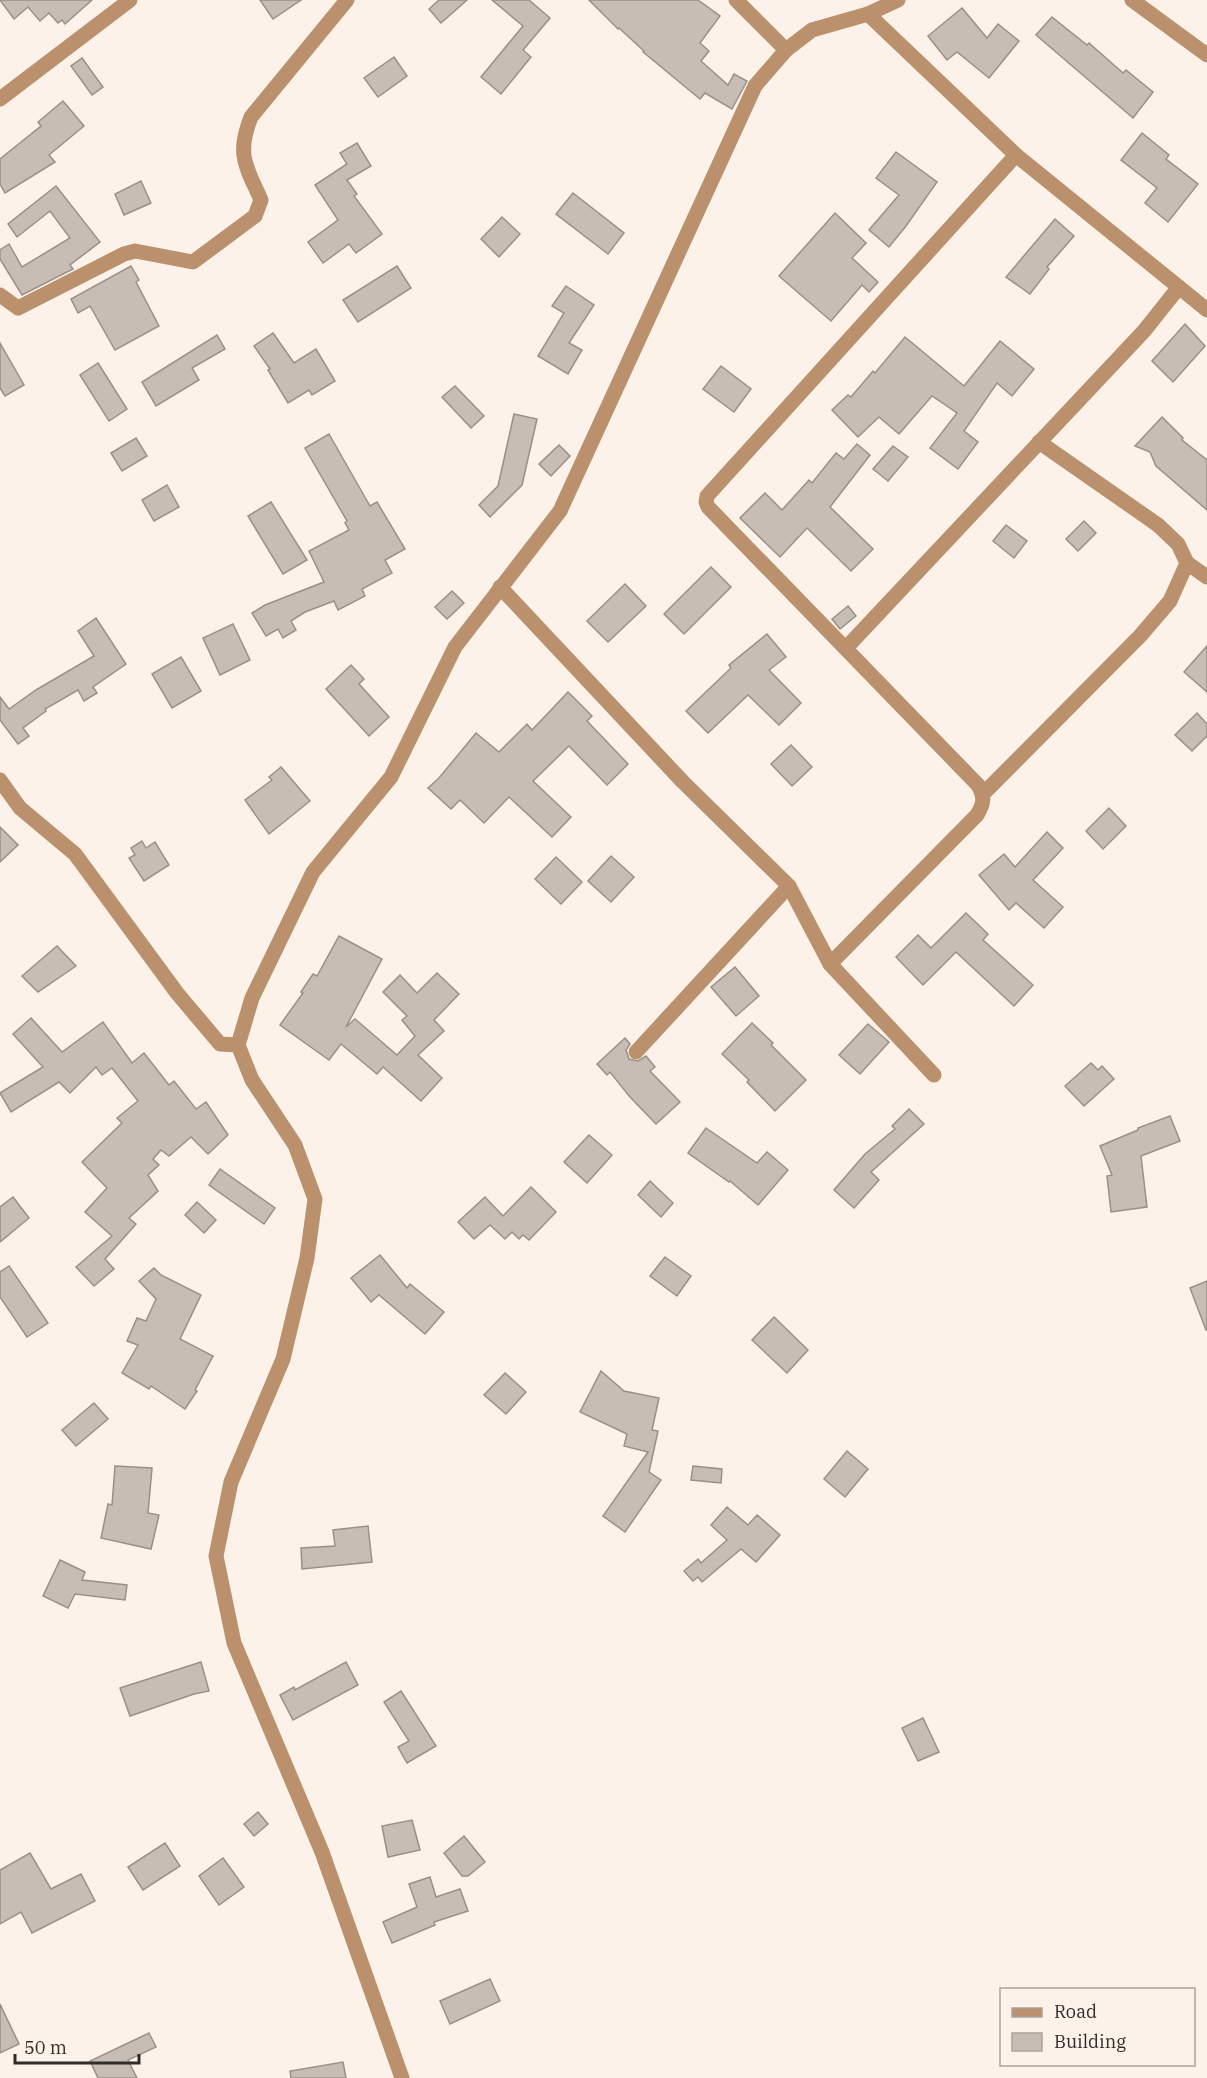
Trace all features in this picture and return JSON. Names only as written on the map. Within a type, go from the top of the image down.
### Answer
[{"type":"street","points":[[0,99],[130,0]]},
{"type":"street","points":[[0,295],[18,308],[124,254],[135,251],[193,262],[255,216],[261,200],[243,158],[244,134],[251,117],[347,0]]},
{"type":"street","points":[[736,0],[786,50]]},
{"type":"street","points":[[402,2078],[322,1852],[234,1643],[216,1557],[231,1482],[283,1359],[307,1258],[315,1199],[296,1145],[252,1080],[238,1045],[252,998],[313,872],[392,777],[455,647],[560,511],[755,86],[786,50],[812,30],[868,14],[898,0]]},
{"type":"street","points":[[1132,0],[1207,55]]},
{"type":"street","points":[[868,14],[1016,155],[1207,310]]},
{"type":"street","points":[[830,964],[978,815],[984,804],[983,794],[978,785],[708,507],[707,496],[1016,155]]},
{"type":"street","points":[[846,648],[1144,331],[1179,287]]},
{"type":"street","points":[[1039,442],[1158,525],[1178,544],[1186,563],[1207,577]]},
{"type":"street","points":[[983,794],[1140,636],[1170,601],[1186,563]]},
{"type":"street","points":[[500,587],[683,782],[789,886],[830,964],[934,1075]]},
{"type":"street","points":[[0,780],[20,808],[75,854],[177,993],[220,1044],[238,1045]]},
{"type":"street","points":[[636,1052],[789,886]]},
{"type":"building","points":[[0,0],[92,0],[65,24],[62,20],[58,23],[49,13],[40,21],[28,7],[14,19]]},
{"type":"building","points":[[260,0],[301,0],[273,19]]},
{"type":"building","points":[[439,0],[467,0],[441,23],[429,9]]},
{"type":"building","points":[[492,0],[529,0],[550,18],[523,50],[531,57],[501,94],[481,77],[523,26]]},
{"type":"building","points":[[589,0],[698,0],[720,16],[700,43],[709,51],[701,61],[728,85],[734,74],[747,81],[732,109],[705,93],[700,99],[643,52]]},
{"type":"building","points":[[962,8],[987,38],[998,24],[1019,41],[989,78],[957,52],[947,60],[928,36]]},
{"type":"building","points":[[1052,17],[1087,45],[1089,43],[1123,73],[1126,70],[1153,92],[1133,118],[1036,35]]},
{"type":"building","points":[[394,57],[407,76],[378,97],[364,78]]},
{"type":"building","points":[[82,58],[103,87],[92,95],[71,66]]},
{"type":"building","points":[[63,101],[84,126],[49,155],[55,162],[5,193],[0,184],[0,159],[41,126],[38,122]]},
{"type":"building","points":[[1142,133],[1169,155],[1166,159],[1198,184],[1168,222],[1145,203],[1157,188],[1121,160]]},
{"type":"building","points":[[357,143],[371,166],[347,180],[357,194],[354,196],[382,234],[356,253],[349,244],[323,263],[308,242],[338,220],[315,185],[347,164],[340,153]]},
{"type":"building","points":[[896,152],[937,182],[889,247],[869,230],[899,195],[876,178]]},
{"type":"building","points":[[141,181],[151,203],[124,215],[115,194]]},
{"type":"building","points":[[56,186],[100,242],[70,265],[73,269],[22,295],[0,259],[0,250],[9,244],[22,267],[70,238],[50,211],[17,237],[8,224]]},
{"type":"building","points":[[573,193],[624,233],[608,254],[556,214]]},
{"type":"building","points":[[835,213],[866,243],[852,258],[878,282],[869,292],[862,285],[831,321],[779,276]]},
{"type":"building","points":[[502,217],[520,234],[499,257],[481,239]]},
{"type":"building","points":[[1055,219],[1074,236],[1047,267],[1049,269],[1030,294],[1006,277]]},
{"type":"building","points":[[131,266],[139,280],[136,282],[159,326],[115,350],[90,306],[78,313],[71,299]]},
{"type":"building","points":[[397,266],[411,288],[358,322],[343,300]]},
{"type":"building","points":[[566,286],[594,305],[569,343],[582,350],[568,374],[538,356],[564,313],[552,306]]},
{"type":"building","points":[[1185,324],[1205,346],[1173,382],[1152,361]]},
{"type":"building","points":[[273,333],[294,363],[316,349],[335,381],[312,395],[309,390],[288,403],[268,370],[270,369],[254,346]]},
{"type":"building","points":[[217,335],[225,349],[192,368],[199,380],[156,406],[142,382]]},
{"type":"building","points":[[905,337],[964,386],[1000,341],[1034,369],[1012,396],[997,383],[964,431],[978,442],[958,469],[930,448],[957,413],[932,396],[899,434],[879,417],[858,437],[832,410],[848,395],[851,397],[873,371],[875,373]]},
{"type":"building","points":[[0,343],[24,385],[5,396],[0,388]]},
{"type":"building","points":[[98,363],[127,409],[109,421],[80,375]]},
{"type":"building","points":[[721,366],[751,389],[734,412],[703,389]]},
{"type":"building","points":[[455,386],[484,416],[471,428],[442,397]]},
{"type":"building","points":[[514,414],[537,419],[522,485],[490,517],[479,505],[498,486]]},
{"type":"building","points":[[1162,417],[1183,438],[1182,440],[1207,460],[1207,510],[1156,466],[1150,452],[1135,446]]},
{"type":"building","points":[[329,434],[370,506],[377,502],[405,549],[385,560],[392,573],[362,589],[365,596],[338,610],[334,601],[305,612],[291,621],[296,630],[283,638],[278,629],[266,636],[252,613],[265,605],[324,582],[309,551],[349,530],[345,523],[347,521],[305,448]]},
{"type":"building","points":[[136,438],[147,456],[122,471],[111,453]]},
{"type":"building","points":[[857,444],[870,455],[830,507],[873,549],[851,571],[807,528],[780,557],[740,518],[765,493],[782,510],[809,480],[812,483],[836,453],[844,459]]},
{"type":"building","points":[[559,445],[570,456],[551,476],[539,464]]},
{"type":"building","points":[[893,446],[908,457],[888,481],[873,469]]},
{"type":"building","points":[[167,485],[179,507],[154,521],[142,500]]},
{"type":"building","points":[[271,502],[307,560],[283,574],[248,516]]},
{"type":"building","points":[[1084,521],[1096,533],[1078,551],[1066,539]]},
{"type":"building","points":[[1006,525],[1027,541],[1014,558],[993,541]]},
{"type":"building","points":[[711,567],[731,587],[684,634],[664,614]]},
{"type":"building","points":[[625,584],[646,606],[608,642],[587,621]]},
{"type":"building","points":[[452,591],[464,603],[447,619],[435,607]]},
{"type":"building","points":[[848,606],[856,616],[840,629],[832,619]]},
{"type":"building","points":[[96,618],[126,664],[93,687],[97,693],[84,701],[78,690],[45,709],[46,711],[23,728],[29,736],[18,744],[0,720],[0,697],[9,709],[36,690],[94,656],[78,631]]},
{"type":"building","points":[[233,624],[250,660],[220,675],[203,638]]},
{"type":"building","points":[[767,634],[786,657],[769,670],[801,703],[779,725],[748,695],[708,733],[686,711],[731,668],[729,665]]},
{"type":"building","points":[[1207,646],[1207,692],[1184,672]]},
{"type":"building","points":[[181,657],[201,691],[172,708],[152,674]]},
{"type":"building","points":[[351,665],[364,679],[359,684],[389,717],[369,736],[326,689]]},
{"type":"building","points":[[568,692],[592,716],[587,721],[628,764],[607,785],[569,746],[533,781],[571,817],[552,837],[509,797],[484,823],[460,800],[451,809],[428,788],[476,733],[499,752],[527,724],[532,730]]},
{"type":"building","points":[[1197,713],[1207,724],[1207,736],[1192,751],[1175,735]]},
{"type":"building","points":[[791,745],[812,767],[792,786],[771,764]]},
{"type":"building","points":[[281,767],[310,801],[269,834],[245,800],[272,780],[269,777]]},
{"type":"building","points":[[1109,808],[1126,826],[1103,849],[1086,831]]},
{"type":"building","points":[[0,827],[18,845],[0,862]]},
{"type":"building","points":[[1047,832],[1063,848],[1033,880],[1063,907],[1044,928],[1016,903],[1009,910],[979,875],[1004,854],[1015,867]]},
{"type":"building","points":[[142,841],[146,848],[155,842],[169,865],[144,881],[129,858],[135,855],[131,848]]},
{"type":"building","points":[[611,856],[634,877],[611,902],[588,881]]},
{"type":"building","points":[[556,857],[582,882],[561,904],[535,879]]},
{"type":"building","points":[[966,913],[988,934],[983,940],[1033,985],[1014,1006],[956,952],[923,985],[896,957],[918,935],[931,948]]},
{"type":"building","points":[[339,936],[382,959],[346,1027],[355,1019],[397,1055],[415,1036],[402,1020],[407,1016],[383,992],[400,975],[417,993],[437,973],[459,994],[434,1020],[444,1031],[418,1055],[442,1078],[421,1101],[383,1067],[377,1074],[341,1044],[329,1060],[280,1025],[303,993],[301,992],[313,974],[317,976]]},
{"type":"building","points":[[57,946],[76,966],[38,992],[22,976]]},
{"type":"building","points":[[735,967],[759,996],[736,1016],[711,987]]},
{"type":"building","points":[[31,1018],[62,1052],[103,1022],[132,1063],[144,1053],[169,1085],[174,1081],[196,1109],[206,1102],[228,1135],[208,1154],[191,1137],[169,1156],[161,1150],[153,1159],[159,1165],[148,1175],[158,1191],[129,1218],[136,1224],[105,1259],[114,1269],[94,1286],[76,1267],[112,1236],[85,1212],[107,1188],[82,1162],[122,1123],[117,1118],[138,1101],[112,1068],[102,1075],[96,1067],[70,1093],[59,1082],[11,1112],[0,1093],[43,1067],[13,1034]]},
{"type":"building","points":[[752,1023],[806,1080],[775,1111],[747,1082],[749,1080],[722,1054]]},
{"type":"building","points":[[868,1024],[889,1042],[860,1074],[839,1055]]},
{"type":"building","points":[[625,1038],[630,1044],[626,1050],[629,1059],[638,1061],[646,1056],[655,1067],[650,1071],[680,1102],[656,1124],[610,1072],[607,1075],[597,1064]]},
{"type":"building","points":[[1091,1063],[1098,1070],[1102,1066],[1114,1079],[1084,1106],[1065,1086]]},
{"type":"building","points":[[909,1109],[924,1124],[871,1172],[879,1180],[854,1208],[834,1190],[865,1154],[895,1129],[892,1126]]},
{"type":"building","points":[[1170,1116],[1180,1141],[1141,1156],[1147,1207],[1111,1212],[1107,1176],[1112,1175],[1100,1146]]},
{"type":"building","points":[[706,1128],[757,1163],[767,1152],[788,1170],[758,1205],[730,1181],[688,1153]]},
{"type":"building","points":[[589,1135],[612,1155],[587,1183],[564,1162]]},
{"type":"building","points":[[220,1169],[275,1208],[264,1224],[209,1185]]},
{"type":"building","points":[[650,1181],[673,1203],[661,1217],[638,1195]]},
{"type":"building","points":[[531,1187],[556,1212],[529,1240],[523,1235],[519,1239],[512,1232],[505,1239],[490,1225],[474,1239],[458,1222],[485,1197],[503,1216]]},
{"type":"building","points":[[13,1197],[29,1218],[0,1242],[0,1207]]},
{"type":"building","points":[[197,1202],[216,1220],[204,1233],[185,1215]]},
{"type":"building","points":[[380,1255],[407,1288],[410,1284],[444,1312],[425,1334],[379,1295],[371,1302],[351,1278]]},
{"type":"building","points":[[665,1257],[691,1276],[677,1296],[650,1276]]},
{"type":"building","points":[[9,1266],[48,1323],[27,1337],[0,1297],[0,1272]]},
{"type":"building","points":[[154,1268],[161,1275],[201,1295],[180,1339],[213,1356],[195,1390],[197,1391],[185,1409],[151,1386],[149,1389],[122,1373],[138,1345],[127,1341],[137,1318],[146,1321],[156,1299],[139,1281]]},
{"type":"building","points":[[1207,1281],[1207,1330],[1206,1330],[1190,1288]]},
{"type":"building","points":[[774,1317],[808,1350],[787,1373],[752,1340]]},
{"type":"building","points":[[601,1371],[624,1391],[659,1398],[652,1430],[658,1431],[649,1472],[661,1480],[625,1532],[603,1516],[648,1452],[624,1446],[627,1434],[580,1412]]},
{"type":"building","points":[[505,1373],[526,1392],[506,1414],[484,1395]]},
{"type":"building","points":[[94,1403],[108,1419],[76,1446],[62,1430]]},
{"type":"building","points":[[847,1451],[868,1469],[845,1497],[824,1479]]},
{"type":"building","points":[[115,1466],[152,1468],[148,1513],[159,1515],[151,1549],[101,1538],[108,1504],[112,1505]]},
{"type":"building","points":[[693,1466],[722,1469],[721,1483],[691,1480]]},
{"type":"building","points":[[727,1507],[748,1525],[757,1515],[780,1535],[756,1562],[741,1549],[702,1582],[698,1577],[693,1581],[684,1571],[698,1559],[701,1563],[727,1540],[711,1525]]},
{"type":"building","points":[[368,1526],[372,1562],[302,1569],[301,1548],[335,1546],[333,1530]]},
{"type":"building","points":[[60,1560],[85,1572],[82,1580],[127,1585],[125,1600],[75,1594],[68,1608],[43,1596]]},
{"type":"building","points":[[201,1662],[209,1691],[130,1716],[120,1688]]},
{"type":"building","points":[[346,1662],[358,1685],[293,1720],[280,1695],[294,1687],[295,1690]]},
{"type":"building","points":[[401,1691],[436,1746],[407,1763],[398,1747],[409,1741],[384,1702]]},
{"type":"building","points":[[923,1718],[939,1752],[918,1761],[902,1728]]},
{"type":"building","points":[[258,1812],[268,1824],[254,1836],[244,1824]]},
{"type":"building","points":[[412,1820],[420,1850],[388,1857],[382,1826]]},
{"type":"building","points":[[464,1836],[485,1862],[468,1876],[462,1876],[444,1853]]},
{"type":"building","points":[[165,1843],[180,1866],[143,1890],[128,1867]]},
{"type":"building","points":[[30,1853],[51,1889],[81,1874],[95,1901],[32,1933],[21,1912],[0,1924],[0,1870]]},
{"type":"building","points":[[223,1858],[244,1887],[219,1905],[199,1876]]},
{"type":"building","points":[[430,1877],[436,1897],[460,1889],[468,1911],[434,1922],[435,1925],[392,1943],[383,1922],[417,1907],[409,1884]]},
{"type":"building","points":[[490,1979],[500,2001],[450,2024],[440,2001]]},
{"type":"building","points":[[0,2004],[19,2044],[0,2053]]},
{"type":"building","points":[[149,2033],[156,2047],[128,2060],[137,2078],[98,2078],[90,2061]]},
{"type":"building","points":[[343,2062],[346,2078],[291,2078],[290,2071]]}]
